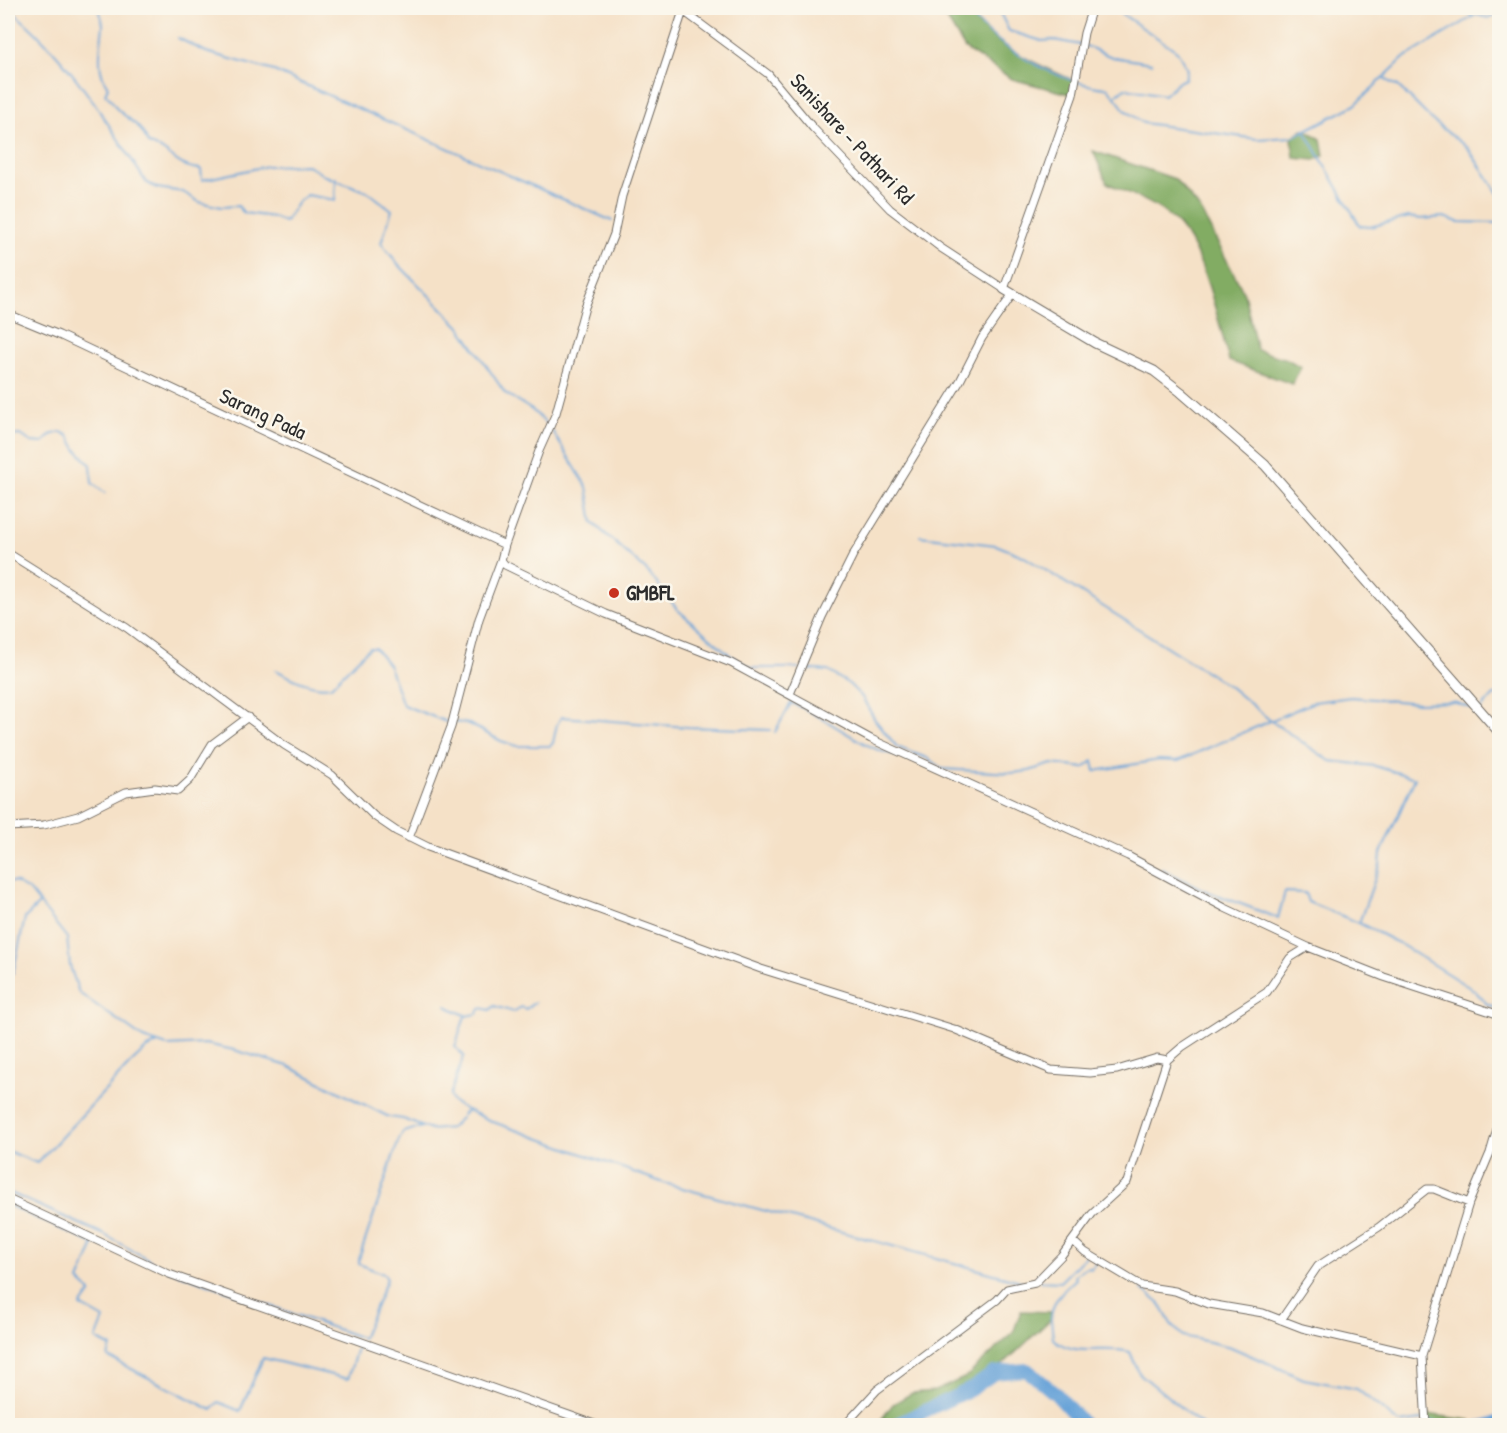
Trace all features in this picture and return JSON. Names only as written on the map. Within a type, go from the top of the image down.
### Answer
[{"type":"street","points":[[790,694],[822,617],[853,555],[960,381],[1008,292],[1073,95],[1084,33],[1092,8]]},
{"type":"street","points":[[409,838],[451,727],[479,619],[539,452],[556,413],[585,307],[614,234],[622,196],[681,9]]},
{"type":"street","name":"Sanishare - Pathari Rd","points":[[681,9],[768,74],[813,128],[890,209],[941,248],[1008,292]]},
{"type":"street","points":[[1008,292],[1095,343],[1154,371],[1265,465],[1500,733]]},
{"type":"street","name":"Sarang Pada","points":[[8,314],[59,335],[505,544]]},
{"type":"street","points":[[8,553],[127,628],[284,745],[332,775],[374,816],[409,838],[761,969],[954,1029],[1051,1070],[1090,1073],[1117,1070],[1157,1058],[1167,1060]]},
{"type":"street","points":[[501,560],[505,565],[606,614],[731,663],[871,740],[1128,856],[1225,908],[1308,946],[1384,977],[1500,1015]]},
{"type":"street","points":[[8,827],[17,829],[44,825],[78,816],[126,792],[155,788],[178,791],[190,780],[212,744],[248,717]]},
{"type":"street","points":[[844,1425],[877,1390],[997,1300],[1007,1289],[1035,1283],[1092,1214],[1127,1182],[1167,1060],[1182,1047],[1267,992],[1290,958],[1308,946]]},
{"type":"street","points":[[1426,1425],[1422,1356],[1469,1203],[1490,1154],[1500,1119]]},
{"type":"street","points":[[1490,1154],[1500,1157]]},
{"type":"street","points":[[1281,1320],[1318,1266],[1379,1227],[1427,1190],[1434,1189],[1469,1203]]},
{"type":"street","points":[[8,1198],[169,1274],[600,1425]]},
{"type":"street","points":[[1072,1241],[1085,1252],[1142,1286],[1175,1291],[1209,1304],[1263,1313],[1302,1328],[1422,1356]]},
{"type":"green space","points":[[967,8],[976,21],[1001,43],[1030,60],[1075,81],[1073,95],[1012,79],[965,49],[945,16]]},
{"type":"green space","points":[[1304,129],[1321,139],[1324,155],[1315,160],[1294,158],[1292,137]]},
{"type":"green space","points":[[1093,151],[1175,179],[1200,209],[1244,293],[1257,350],[1287,359],[1301,367],[1292,384],[1229,361],[1205,277],[1185,233],[1160,209],[1107,183]]},
{"type":"green space","points":[[1021,1311],[1051,1312],[1051,1319],[994,1373],[973,1388],[893,1425],[877,1425],[893,1404],[912,1393],[935,1391],[966,1377],[1013,1333]]},
{"type":"green space","points":[[1426,1414],[1470,1420],[1467,1425],[1426,1426]]},
{"type":"waterway","points":[[8,8],[49,47],[67,68],[100,112],[146,182],[157,188],[183,192],[199,202],[221,207],[238,206],[244,213],[273,217],[285,222],[298,202],[307,195],[335,200],[336,178]]},
{"type":"waterway","points":[[99,8],[103,22],[100,65],[108,87],[105,94],[118,110],[140,129],[148,144],[156,146],[178,162],[201,169],[202,180],[267,166],[308,165],[323,175],[368,192],[392,210],[381,243],[398,264],[460,327],[505,393],[532,410],[548,425]]},
{"type":"waterway","points":[[967,8],[992,36],[1010,49],[1050,72],[1090,86],[1108,88],[1125,110],[1143,123],[1257,139],[1292,137],[1355,105],[1404,58],[1476,15],[1489,18],[1500,14]]},
{"type":"waterway","points":[[992,8],[1000,13],[1009,31],[1042,41],[1054,40],[1086,46],[1112,57],[1152,63]]},
{"type":"waterway","points":[[1113,8],[1177,51],[1187,69],[1185,79],[1178,82],[1164,95],[1125,88],[1115,96]]},
{"type":"waterway","points":[[1398,8],[1410,10],[1421,8]]},
{"type":"waterway","points":[[1456,8],[1467,9],[1472,17]]},
{"type":"waterway","points":[[178,38],[206,52],[274,71],[612,221]]},
{"type":"waterway","points":[[1384,79],[1398,86],[1434,122],[1468,148],[1500,196]]},
{"type":"waterway","points":[[1304,129],[1360,226],[1370,227],[1409,217],[1421,219],[1444,217],[1458,222],[1500,223]]},
{"type":"waterway","points":[[551,429],[587,487],[593,523],[647,571],[678,610],[731,656],[752,668],[798,668]]},
{"type":"waterway","points":[[8,436],[21,435],[31,442],[43,443],[50,435],[61,432],[69,436],[76,449],[91,465],[92,483],[105,493]]},
{"type":"waterway","points":[[920,536],[996,545],[1023,556],[1229,686],[1271,721],[1330,761],[1375,766],[1415,778],[1381,853],[1380,865],[1359,923]]},
{"type":"waterway","points":[[276,670],[310,685],[331,686],[365,652],[370,648],[375,648],[389,666],[403,705],[449,723]]},
{"type":"waterway","points":[[802,669],[828,671],[849,684],[862,697],[875,720],[897,747],[927,758],[943,769],[1012,773],[1052,764],[1084,768],[1093,761],[1095,771],[1159,760],[1178,761],[1314,702],[1351,697],[1419,703],[1453,702],[1474,709]]},
{"type":"waterway","points":[[1481,709],[1494,695],[1500,695]]},
{"type":"waterway","points":[[775,732],[791,703],[871,747],[894,754]]},
{"type":"waterway","points":[[455,722],[469,724],[501,741],[517,746],[550,746],[553,743],[557,724],[562,717],[687,727],[770,730]]},
{"type":"waterway","points":[[1162,869],[1204,890],[1278,918],[1285,892],[1305,893],[1308,902],[1359,923],[1400,944],[1475,991],[1487,1004],[1500,1009]]},
{"type":"waterway","points":[[8,882],[15,882],[30,891],[67,938],[70,966],[79,993],[143,1038],[167,1046],[206,1044],[288,1066],[389,1117],[403,1119],[431,1130],[451,1128],[461,1118]]},
{"type":"waterway","points":[[8,971],[13,973],[25,918],[40,903]]},
{"type":"waterway","points":[[466,1110],[452,1101],[450,1095],[464,1056],[455,1047],[465,1016],[477,1014],[481,1008],[490,1010],[494,1006],[514,1012],[521,1007],[526,1009],[535,1002]]},
{"type":"waterway","points":[[446,1006],[465,1015]]},
{"type":"waterway","points":[[8,1151],[37,1163],[131,1063],[146,1049],[156,1044]]},
{"type":"waterway","points":[[462,1115],[467,1110],[496,1123],[664,1183],[1023,1282]]},
{"type":"waterway","points":[[362,1339],[387,1279],[384,1274],[359,1264],[359,1259],[398,1142],[403,1132],[422,1127]]},
{"type":"waterway","points":[[8,1192],[103,1234],[166,1269],[362,1338]]},
{"type":"waterway","points":[[8,1205],[94,1244],[79,1281],[91,1292],[81,1306],[104,1319],[96,1339],[111,1347],[108,1357],[212,1410],[218,1402],[240,1411],[263,1358],[348,1379],[358,1344]]},
{"type":"waterway","points":[[1040,1281],[1060,1282],[1086,1256]]},
{"type":"waterway","points":[[1051,1319],[1056,1301],[1076,1279],[1074,1275],[1088,1267],[1091,1269],[1097,1261]]},
{"type":"waterway","points":[[1142,1289],[1160,1304],[1171,1324],[1183,1336],[1231,1347],[1304,1379],[1357,1389],[1399,1423],[1422,1420]]},
{"type":"waterway","points":[[1051,1319],[1053,1339],[1062,1345],[1080,1350],[1130,1352],[1139,1373],[1203,1426]]},
{"type":"waterway","points":[[893,1426],[973,1388],[994,1373],[1027,1370],[1056,1394],[1085,1426]]},
{"type":"waterway","points":[[1473,1426],[1500,1419]]},
{"type":"waterway","points":[[1428,1421],[1452,1424]]},
{"type":"waterway","points":[[1452,1424],[1459,1426]]},
{"type":"place","name":"GMBFL","points":[[614,593]]}]
